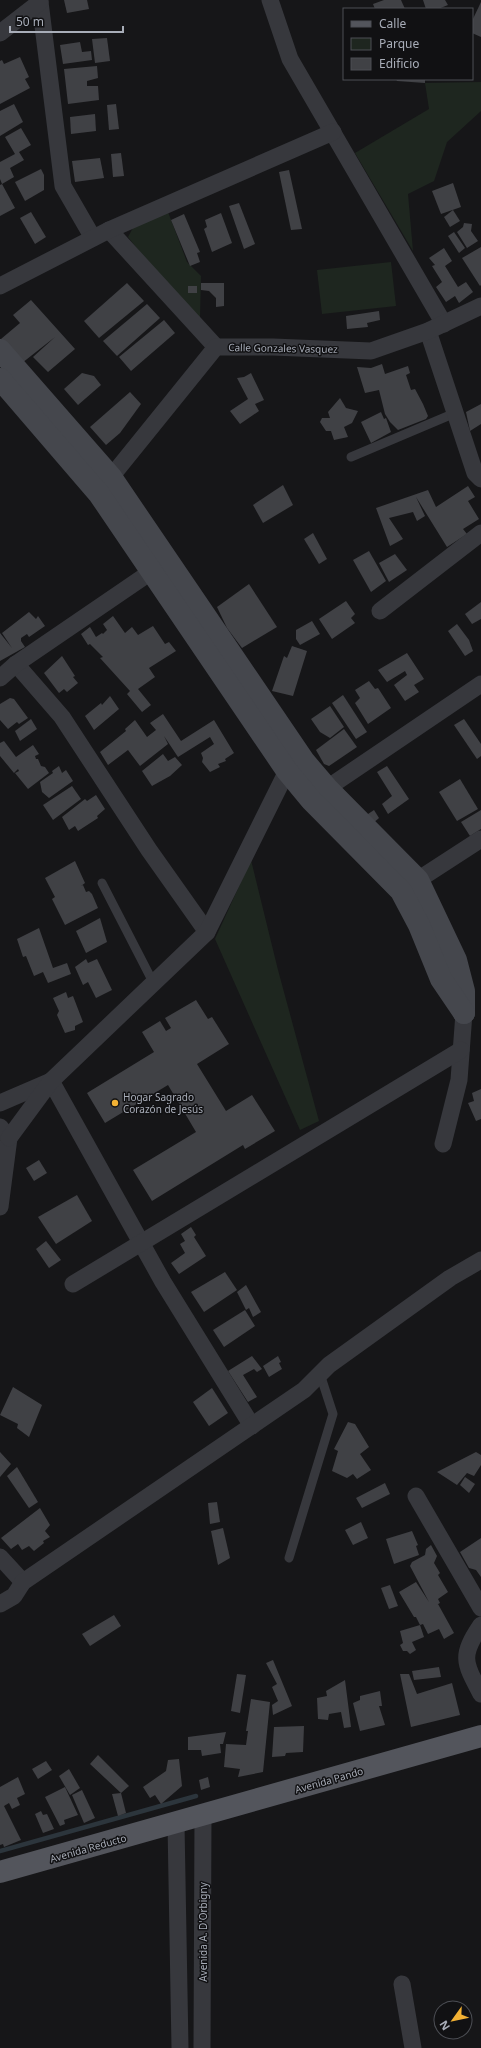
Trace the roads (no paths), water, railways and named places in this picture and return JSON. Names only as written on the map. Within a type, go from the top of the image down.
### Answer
[{"type":"main road","name":"Avenida Pando","points":[[176,1824],[481,1736]]},
{"type":"main road","name":"Avenida Reducto","points":[[0,1872],[176,1824]]},
{"type":"street","points":[[270,0],[290,59],[444,324]]},
{"type":"street","points":[[0,33],[40,2],[63,186],[93,238]]},
{"type":"street","points":[[0,286],[109,230],[333,132]]},
{"type":"street","points":[[109,230],[216,347]]},
{"type":"street","name":"Calle Gonzales Vasquez","points":[[102,482],[216,347],[273,347],[371,351],[428,331],[481,306]]},
{"type":"street","points":[[428,331],[475,473],[481,479]]},
{"type":"street","points":[[0,350],[102,482],[296,766],[319,794],[410,885],[419,925],[441,980],[472,1008],[461,1050],[459,1080],[443,1144]]},
{"type":"street","points":[[0,379],[102,482]]},
{"type":"street","points":[[380,611],[481,533]]},
{"type":"street","points":[[0,678],[16,664],[159,566]]},
{"type":"street","points":[[16,664],[62,717],[149,850],[207,932]]},
{"type":"street","points":[[319,794],[481,684]]},
{"type":"street","points":[[0,1207],[4,1133],[51,1081],[207,932],[296,766]]},
{"type":"street","points":[[410,885],[481,839]]},
{"type":"street","points":[[73,1284],[461,1050]]},
{"type":"street","points":[[0,1104],[51,1081]]},
{"type":"street","points":[[51,1081],[163,1282],[252,1426]]},
{"type":"street","points":[[0,1604],[14,1596],[23,1582],[304,1390],[329,1365],[444,1283],[481,1260]]},
{"type":"street","points":[[416,1496],[481,1608]]},
{"type":"street","points":[[0,1557],[23,1582]]},
{"type":"street","points":[[481,1625],[470,1641],[465,1654],[469,1672],[481,1694]]},
{"type":"street","name":"Avenida A. D'Orbigny","points":[[202,2048],[203,1816]]},
{"type":"street","points":[[176,1824],[180,2048]]},
{"type":"street","points":[[402,1984],[413,2048]]},
{"type":"lane","points":[[351,457],[455,413]]},
{"type":"lane","points":[[102,883],[154,984]]},
{"type":"lane","points":[[288,1558],[333,1414],[320,1374]]},
{"type":"waterway","points":[[0,1851],[196,1796]]},
{"type":"place","name":"Hogar Sagrado Corazón de Jesús","points":[[115,1103]]}]
